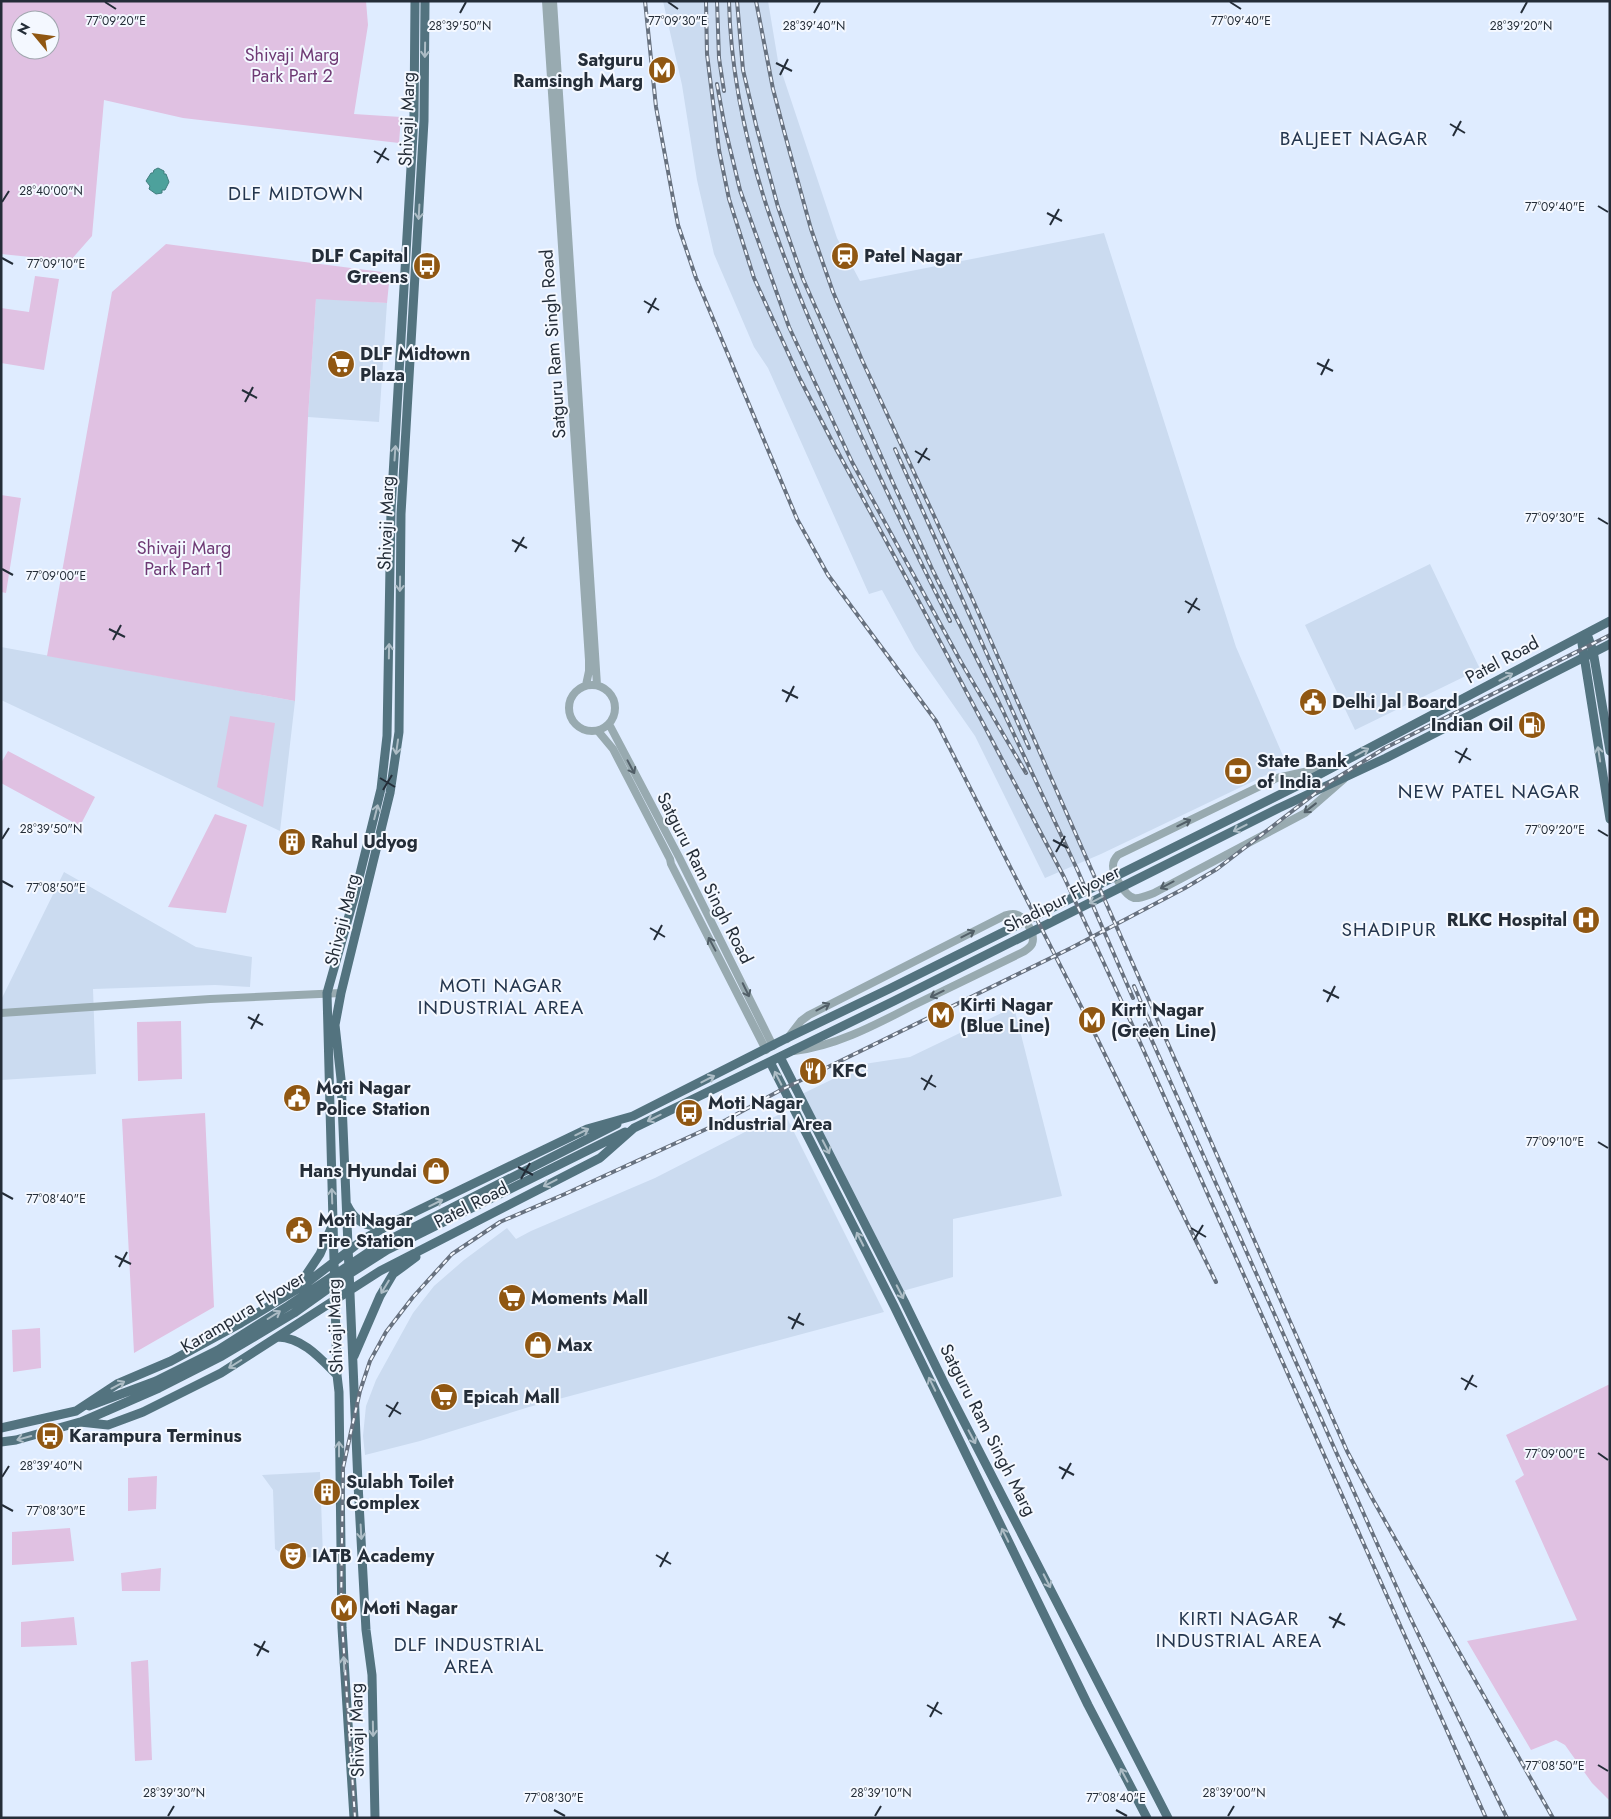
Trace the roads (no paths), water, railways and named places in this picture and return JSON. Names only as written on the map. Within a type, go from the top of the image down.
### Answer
[{"type":"main road","name":"Shivaji Marg","points":[[354,1818],[342,1628],[336,1300],[327,993],[382,789],[387,736],[391,510],[414,116],[415,1]]},
{"type":"main road","name":"Shivaji Marg","points":[[375,1818],[372,1674],[366,1630],[352,1361],[341,1079],[335,1025],[340,993],[390,793],[399,732],[401,514],[424,121],[426,1]]},
{"type":"main road","name":"Patel Road","points":[[1303,783],[1610,621]]},
{"type":"main road","points":[[1584,636],[1593,651],[1610,751]]},
{"type":"main road","points":[[1584,636],[1585,656],[1610,820]]},
{"type":"main road","name":"Patel Road","points":[[1347,776],[1610,644]]},
{"type":"main road","name":"Shadipur Flyover","points":[[792,1051],[1347,776]]},
{"type":"main road","name":"Shadipur Flyover","points":[[787,1038],[1303,783]]},
{"type":"main road","name":"Patel Road","points":[[76,1411],[117,1384],[171,1361],[241,1323],[298,1289],[364,1240],[394,1222],[587,1129],[633,1116],[787,1038]]},
{"type":"main road","name":"Patel Road","points":[[80,1422],[108,1425],[143,1412],[221,1373],[380,1270],[600,1158],[634,1128],[792,1051]]},
{"type":"main road","name":"Satguru Ram Singh Marg","points":[[780,1057],[944,1383],[1168,1818]]},
{"type":"main road","name":"Satguru Ram Singh Marg","points":[[770,1062],[894,1306],[1084,1696],[1147,1818]]},
{"type":"main road","name":"Karampura Flyover","points":[[481,1198],[633,1116]]},
{"type":"main road","name":"Karampura Flyover","points":[[80,1422],[159,1388],[220,1353],[381,1244],[634,1128]]},
{"type":"main road","points":[[346,1203],[355,1219],[366,1224],[378,1226],[394,1222]]},
{"type":"main road","points":[[413,1214],[404,1223],[404,1236],[413,1246],[429,1245]]},
{"type":"main road","points":[[298,1289],[320,1254],[333,1223]]},
{"type":"main road","points":[[352,1361],[380,1296],[393,1274],[429,1245]]},
{"type":"main road","points":[[241,1323],[254,1352]]},
{"type":"main road","points":[[278,1337],[288,1338],[302,1344],[318,1355],[336,1375]]},
{"type":"main road","name":"Karampura Flyover","points":[[76,1411],[156,1381],[220,1353]]},
{"type":"main road","points":[[1,1428],[76,1411]]},
{"type":"main road","points":[[1,1442],[16,1440],[80,1422]]},
{"type":"street","name":"Satguru Ram Singh Road","points":[[546,1],[589,665],[586,685]]},
{"type":"street","name":"Satguru Ram Singh Road","points":[[553,1],[597,685]]},
{"type":"street","points":[[586,685],[597,685],[607,690],[613,698],[614,716],[610,724],[598,731],[588,732],[578,727],[571,719],[568,708],[578,689],[586,685]]},
{"type":"street","name":"Satguru Ram Singh Road","points":[[610,724],[679,857],[769,1048]]},
{"type":"street","name":"Satguru Ram Singh Road","points":[[598,731],[613,749],[671,864],[769,1048]]},
{"type":"street","points":[[1338,765],[1277,778],[1118,855],[1112,864],[1124,892],[1134,898],[1140,898],[1154,892],[1305,813],[1347,776]]},
{"type":"street","points":[[787,1038],[801,1021],[809,1015],[1004,916],[1017,914],[1022,917],[1033,937],[1032,944],[1023,952],[871,1027],[828,1044],[792,1051]]},
{"type":"street","points":[[1,1013],[340,993]]},
{"type":"railway","points":[[645,1],[656,107],[678,225],[696,278],[797,519],[828,575],[936,721],[1089,1022],[1216,1282]]},
{"type":"railway","points":[[706,1],[707,54],[719,150],[729,199],[754,278],[800,379],[834,445],[1064,877],[1126,1011],[1486,1818]]},
{"type":"railway","points":[[717,1],[719,58],[724,91]]},
{"type":"railway","points":[[729,1],[733,54],[741,106],[752,158],[767,209],[825,357],[910,541],[950,621]]},
{"type":"railway","points":[[737,1],[743,70],[756,125],[778,207],[803,279],[933,571],[1002,709],[1077,869],[1133,998]]},
{"type":"railway","points":[[756,1],[773,89],[811,229],[833,292],[862,360],[972,598],[1347,1451],[1553,1818]]},
{"type":"railway","points":[[717,84],[725,128],[740,190],[789,327],[852,462],[961,662],[1026,773]]},
{"type":"railway","points":[[895,449],[1029,748]]},
{"type":"railway","points":[[355,1818],[341,1608],[343,1468],[360,1391],[370,1361],[386,1332],[413,1297],[452,1254],[500,1222],[726,1120],[779,1091],[1071,948],[1185,888],[1217,869],[1330,782],[1385,748],[1610,635]]},
{"type":"railway","points":[[1134,986],[1154,1032]]},
{"type":"railway","points":[[1145,1025],[1409,1615],[1507,1818]]},
{"type":"place","name":"Satguru Ramsingh Marg","points":[[662,70]]},
{"type":"place","name":"Patel Nagar","points":[[845,256]]},
{"type":"place","name":"DLF Capital Greens","points":[[427,266]]},
{"type":"place","name":"DLF Midtown Plaza","points":[[341,364]]},
{"type":"place","name":"Delhi Jal Board","points":[[1313,702]]},
{"type":"place","name":"Indian Oil","points":[[1532,725]]},
{"type":"place","name":"State Bank of India","points":[[1238,771]]},
{"type":"place","name":"Rahul Udyog","points":[[292,842]]},
{"type":"place","name":"RLKC Hospital","points":[[1586,920]]},
{"type":"place","name":"Kirti Nagar (Blue Line)","points":[[941,1015]]},
{"type":"place","name":"Kirti Nagar (Green Line)","points":[[1092,1020]]},
{"type":"place","name":"KFC","points":[[813,1071]]},
{"type":"place","name":"Moti Nagar Police Station","points":[[297,1098]]},
{"type":"place","name":"Moti Nagar Industrial Area","points":[[689,1113]]},
{"type":"place","name":"Hans Hyundai","points":[[436,1171]]},
{"type":"place","name":"Moti Nagar Fire Station","points":[[299,1230]]},
{"type":"place","name":"Moments Mall","points":[[512,1298]]},
{"type":"place","name":"Max","points":[[538,1345]]},
{"type":"place","name":"Epicah Mall","points":[[444,1397]]},
{"type":"place","name":"Karampura Terminus","points":[[50,1436]]},
{"type":"place","name":"Sulabh Toilet Complex","points":[[327,1492]]},
{"type":"place","name":"IATB Academy","points":[[293,1556]]},
{"type":"place","name":"Moti Nagar","points":[[344,1608]]},
{"type":"district","name":"BALJEET NAGAR","points":[[1354,138]]},
{"type":"district","name":"DLF MIDTOWN","points":[[296,193]]},
{"type":"district","name":"NEW PATEL NAGAR","points":[[1489,791]]},
{"type":"district","name":"SHADIPUR","points":[[1389,929]]},
{"type":"district","name":"MOTI NAGAR INDUSTRIAL AREA","points":[[501,996]]},
{"type":"district","name":"KIRTI NAGAR INDUSTRIAL AREA","points":[[1239,1629]]},
{"type":"district","name":"DLF INDUSTRIAL AREA","points":[[469,1655]]},
{"type":"park label","name":"Shivaji Marg Park Part 2","points":[[292,65]]},
{"type":"park label","name":"Shivaji Marg Park Part 1","points":[[184,558]]}]
